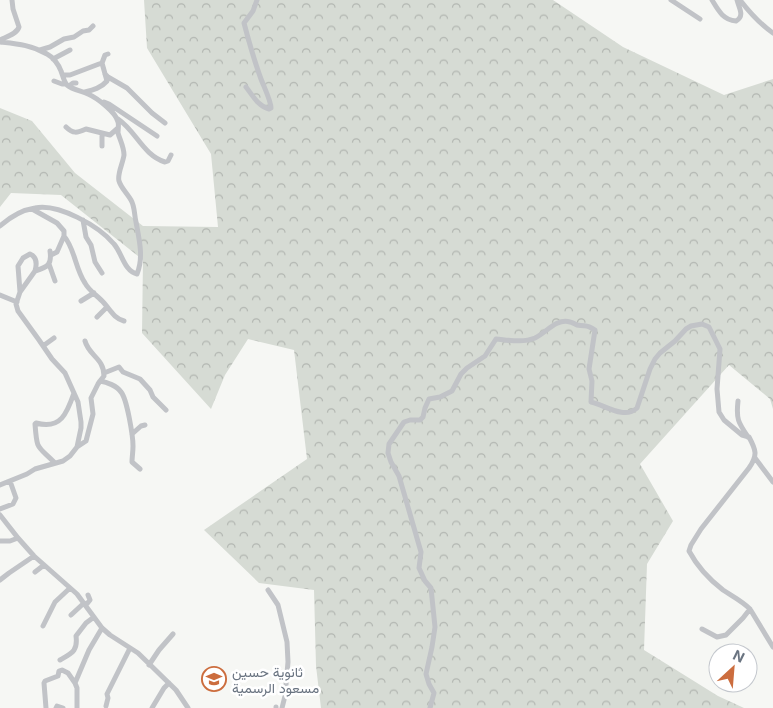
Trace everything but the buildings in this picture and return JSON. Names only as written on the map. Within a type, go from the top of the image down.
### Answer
[{"type":"street","points":[[0,41],[15,33],[19,27],[12,0]]},
{"type":"street","points":[[246,87],[264,107],[271,108],[271,102],[266,93],[244,23],[253,11],[257,0]]},
{"type":"street","points":[[670,0],[700,19]]},
{"type":"street","points":[[712,0],[725,18],[736,21],[741,17],[739,0]]},
{"type":"street","points":[[739,0],[749,13],[773,33]]},
{"type":"street","points":[[40,50],[74,37],[83,31],[89,30],[92,26]]},
{"type":"street","points":[[0,41],[26,45],[51,56],[68,85]]},
{"type":"street","points":[[53,59],[70,50]]},
{"type":"street","points":[[83,92],[101,86],[107,81],[102,63],[104,57],[108,54]]},
{"type":"street","points":[[63,75],[67,76],[102,63]]},
{"type":"street","points":[[105,76],[127,88],[165,123]]},
{"type":"street","points":[[54,81],[68,85],[109,104],[157,136]]},
{"type":"street","points":[[68,85],[76,83]]},
{"type":"street","points":[[101,101],[117,119],[130,128],[141,145],[155,158],[165,162],[170,155]]},
{"type":"street","points":[[0,226],[10,218],[35,208],[45,208],[75,216],[117,246],[128,268],[137,274],[140,262],[139,237],[133,206],[131,199],[118,181],[124,153],[117,119]]},
{"type":"street","points":[[66,127],[71,132],[80,133],[86,129],[110,135],[118,128]]},
{"type":"street","points":[[102,134],[102,146]]},
{"type":"street","points":[[32,209],[57,223],[64,231],[64,236],[57,252],[50,253],[51,259],[49,264],[45,268],[35,271]]},
{"type":"street","points":[[83,220],[86,237],[91,245],[95,262],[102,273]]},
{"type":"street","points":[[64,236],[69,241],[85,284],[115,318],[124,322]]},
{"type":"street","points":[[20,292],[18,266],[30,254],[36,260],[35,271],[20,292],[17,302],[18,311],[52,359],[65,373],[78,402],[81,422],[77,447]]},
{"type":"street","points":[[49,264],[55,281]]},
{"type":"street","points":[[81,301],[94,293]]},
{"type":"street","points":[[0,295],[17,302]]},
{"type":"street","points":[[97,317],[107,307]]},
{"type":"street","points":[[430,708],[434,693],[426,674],[435,627],[431,588],[425,581],[419,568],[421,552],[399,476],[388,453],[389,444],[404,422],[420,420],[423,417],[429,399],[445,396],[452,391],[464,370],[485,356],[496,339],[524,340],[534,338],[547,329],[565,321],[589,326],[595,330],[589,369],[592,381],[591,402],[627,413],[633,412],[637,408],[647,378],[655,359],[660,353],[686,329],[702,324],[709,327],[720,349],[717,389],[719,412],[724,420],[742,435],[748,437]]},
{"type":"street","points":[[43,346],[54,338]]},
{"type":"street","points":[[0,485],[35,469],[63,461],[77,447],[86,442],[93,414],[91,398],[104,373],[99,359],[90,351],[85,341]]},
{"type":"street","points":[[104,373],[118,367],[123,372],[140,379],[150,390],[153,397],[166,410]]},
{"type":"street","points":[[100,382],[107,382],[122,392],[132,434],[134,448],[132,462],[140,469]]},
{"type":"street","points":[[55,463],[38,447],[35,424],[51,424],[62,418],[74,393]]},
{"type":"street","points":[[738,401],[737,415],[755,449],[755,458],[701,529],[689,551],[709,578],[722,589],[746,604],[773,647]]},
{"type":"street","points":[[132,434],[145,425]]},
{"type":"street","points":[[134,448],[140,448]]},
{"type":"street","points":[[755,458],[773,482]]},
{"type":"street","points":[[0,509],[13,504],[16,498],[10,481]]},
{"type":"street","points":[[0,516],[34,556],[85,604],[102,628],[150,665],[176,690],[188,708]]},
{"type":"street","points":[[0,541],[10,541],[18,538]]},
{"type":"street","points":[[0,580],[34,556]]},
{"type":"street","points":[[36,572],[44,565]]},
{"type":"street","points":[[42,626],[56,602],[70,588]]},
{"type":"street","points":[[268,590],[278,605],[287,642],[288,662],[282,708]]},
{"type":"street","points":[[71,615],[90,600],[88,595]]},
{"type":"street","points":[[702,629],[717,637],[726,635],[750,609]]},
{"type":"street","points":[[60,660],[72,653],[77,643],[76,636],[86,623],[94,618]]},
{"type":"street","points":[[75,682],[89,650],[102,628]]},
{"type":"street","points":[[150,665],[173,634]]},
{"type":"street","points":[[106,706],[107,694],[130,648]]},
{"type":"street","points":[[46,708],[44,683],[58,676],[62,670],[68,673],[75,682],[77,688],[77,708]]},
{"type":"street","points":[[152,708],[168,683]]},
{"type":"street","points":[[56,708],[57,706],[63,708]]},
{"type":"green space","points":[[144,0],[553,0],[623,47],[724,95],[773,79],[773,409],[770,399],[729,365],[640,464],[673,521],[647,564],[644,650],[708,690],[708,693],[713,693],[744,708],[321,708],[316,666],[314,590],[259,583],[204,530],[307,459],[294,350],[248,339],[225,375],[211,409],[142,333],[143,260],[61,195],[11,193],[0,207],[0,108],[32,121],[75,173],[143,226],[218,227],[211,154],[147,48]]},
{"type":"place","name":"ثانوية حسين مسعود الرسمية","points":[[214,679]]}]
